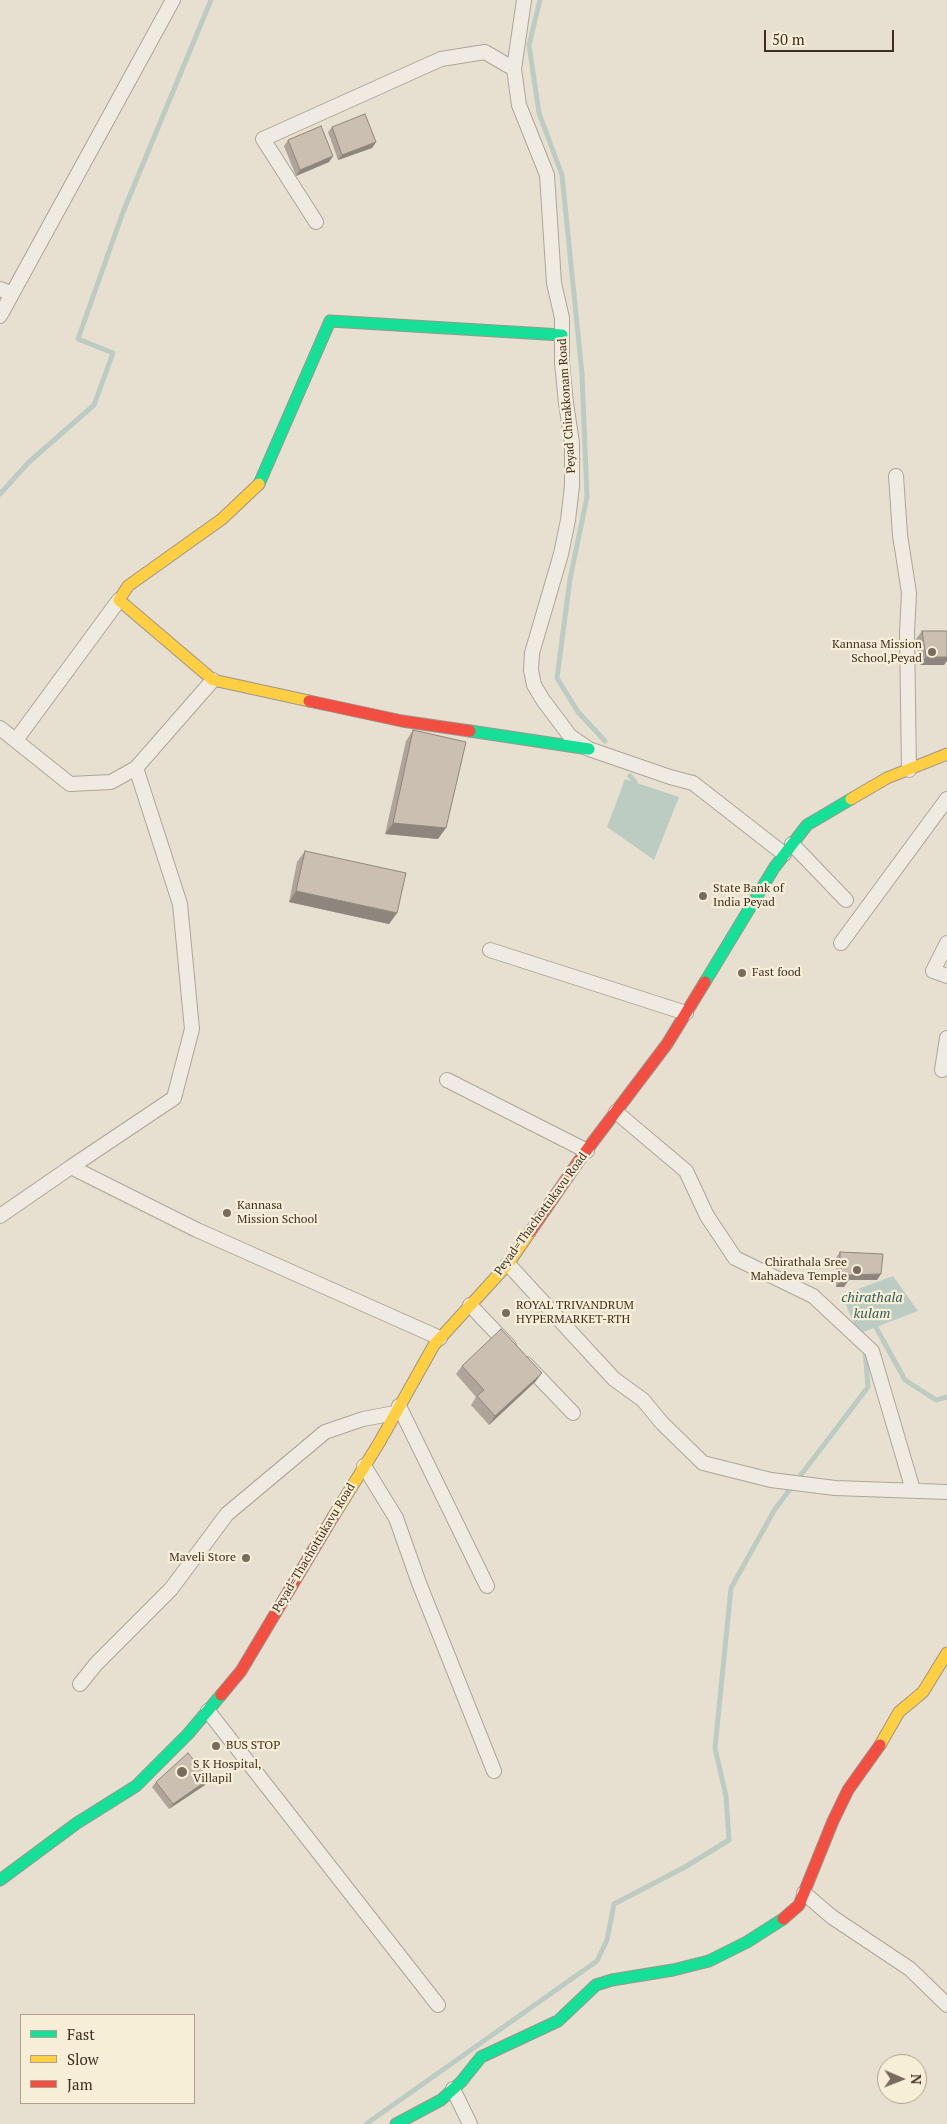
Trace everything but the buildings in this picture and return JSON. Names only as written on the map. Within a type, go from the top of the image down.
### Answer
[{"type":"street","points":[[0,316],[6,291],[173,0]]},
{"type":"street","name":"Peyad Chirakkonam Road","points":[[524,0],[514,69],[519,105],[547,175],[554,283],[562,318],[566,403],[572,444],[572,486],[568,520],[561,554],[532,653],[531,670],[534,685],[570,736],[589,749],[693,783],[788,849],[846,900]]},
{"type":"street","points":[[316,222],[263,139],[441,59],[485,52],[514,69]]},
{"type":"street","points":[[16,740],[128,586],[222,520],[258,486],[330,321],[562,335]]},
{"type":"street","points":[[896,476],[900,535],[909,593],[907,632],[909,770]]},
{"type":"street","points":[[119,600],[213,680],[402,720],[589,749]]},
{"type":"street","points":[[0,728],[70,784],[111,782],[136,768],[213,680]]},
{"type":"street","name":"Peyad=Thachottukavu Road","points":[[0,1880],[77,1823],[136,1786],[188,1734],[241,1671],[434,1345],[508,1264],[587,1151],[667,1044],[788,849],[807,825],[887,778],[947,754]]},
{"type":"street","points":[[0,1216],[174,1098],[192,1029],[180,904],[136,768]]},
{"type":"street","points":[[841,943],[947,799]]},
{"type":"street","points":[[947,943],[933,971],[947,976]]},
{"type":"street","points":[[490,950],[686,1013]]},
{"type":"street","points":[[942,1070],[947,1038]]},
{"type":"street","points":[[447,1080],[587,1151]]},
{"type":"street","points":[[616,1112],[686,1171],[707,1216],[735,1258],[813,1296],[872,1351],[913,1490]]},
{"type":"street","points":[[71,1167],[197,1230],[440,1338]]},
{"type":"street","points":[[508,1264],[614,1379],[643,1400],[662,1424],[703,1463],[771,1480],[834,1488],[947,1492]]},
{"type":"street","points":[[470,1305],[573,1413]]},
{"type":"street","points":[[80,1684],[96,1664],[171,1588],[227,1514],[325,1432],[397,1410],[487,1586]]},
{"type":"street","points":[[364,1466],[396,1518],[419,1584],[494,1771]]},
{"type":"street","points":[[396,2124],[441,2100],[481,2056],[558,2021],[596,1985],[612,1980],[673,1970],[709,1961],[747,1942],[778,1922],[799,1905],[833,1820],[848,1790],[872,1758],[899,1712],[923,1692],[947,1653]]},
{"type":"street","points":[[208,1711],[438,2005]]},
{"type":"street","points":[[804,1893],[832,1917],[910,1969],[947,2006]]},
{"type":"street","points":[[453,2089],[470,2124]]},
{"type":"water","points":[[625,779],[679,797],[654,860],[607,827]]},
{"type":"water","name":"chirathala kulam","points":[[893,1276],[918,1311],[858,1334],[842,1295]]},
{"type":"waterway","points":[[0,494],[29,462],[94,405],[113,353],[78,339],[123,212],[211,0]]},
{"type":"waterway","points":[[540,0],[529,45],[539,113],[562,175],[582,374],[587,497],[570,579],[557,678],[578,712],[605,741]]},
{"type":"waterway","points":[[630,776],[635,782],[636,789]]},
{"type":"waterway","points":[[873,1322],[905,1380],[936,1400],[947,1397]]},
{"type":"waterway","points":[[366,2124],[597,1961],[607,1940],[614,1904],[685,1867],[729,1840],[726,1796],[715,1748],[731,1588],[775,1509],[868,1387],[865,1349]]},
{"type":"traffic: fast","points":[[259,484],[330,321],[562,335]]},
{"type":"traffic: fast","points":[[470,731],[589,749]]},
{"type":"traffic: fast","points":[[705,982],[774,868],[807,825],[851,799]]},
{"type":"traffic: fast","points":[[0,1880],[77,1823],[136,1786],[188,1734],[221,1695]]},
{"type":"traffic: fast","points":[[396,2124],[441,2100],[461,2082],[481,2057],[558,2021],[596,1985],[612,1980],[673,1970],[709,1961],[747,1942],[783,1919]]},
{"type":"traffic: slow","points":[[259,484],[222,519],[128,586],[119,600],[213,680],[309,701]]},
{"type":"traffic: slow","points":[[851,799],[887,778],[947,754]]},
{"type":"traffic: slow","points":[[333,1517],[379,1443],[434,1345],[508,1264],[530,1232]]},
{"type":"traffic: slow","points":[[880,1745],[899,1712],[923,1692],[947,1653]]},
{"type":"traffic: jam","points":[[309,701],[402,721],[470,731]]},
{"type":"traffic: jam","points":[[530,1232],[583,1155],[667,1044],[705,982]]},
{"type":"traffic: jam","points":[[221,1695],[241,1671],[333,1517]]},
{"type":"traffic: jam","points":[[783,1919],[799,1905],[833,1821],[848,1790],[880,1745]]},
{"type":"place","name":"Kannasa Mission School,Peyad","points":[[932,652]]},
{"type":"place","name":"State Bank of India Peyad","points":[[703,896]]},
{"type":"place","name":"Fast food","points":[[742,973]]},
{"type":"place","name":"Kannasa Mission School","points":[[227,1213]]},
{"type":"place","name":"Chirathala Sree Mahadeva Temple","points":[[857,1270]]},
{"type":"place","name":"ROYAL TRIVANDRUM HYPERMARKET-RTH","points":[[506,1313]]},
{"type":"place","name":"Maveli Store","points":[[246,1558]]},
{"type":"place","name":"BUS STOP","points":[[216,1746]]},
{"type":"place","name":"S K Hospital, Villapil","points":[[182,1772]]}]
